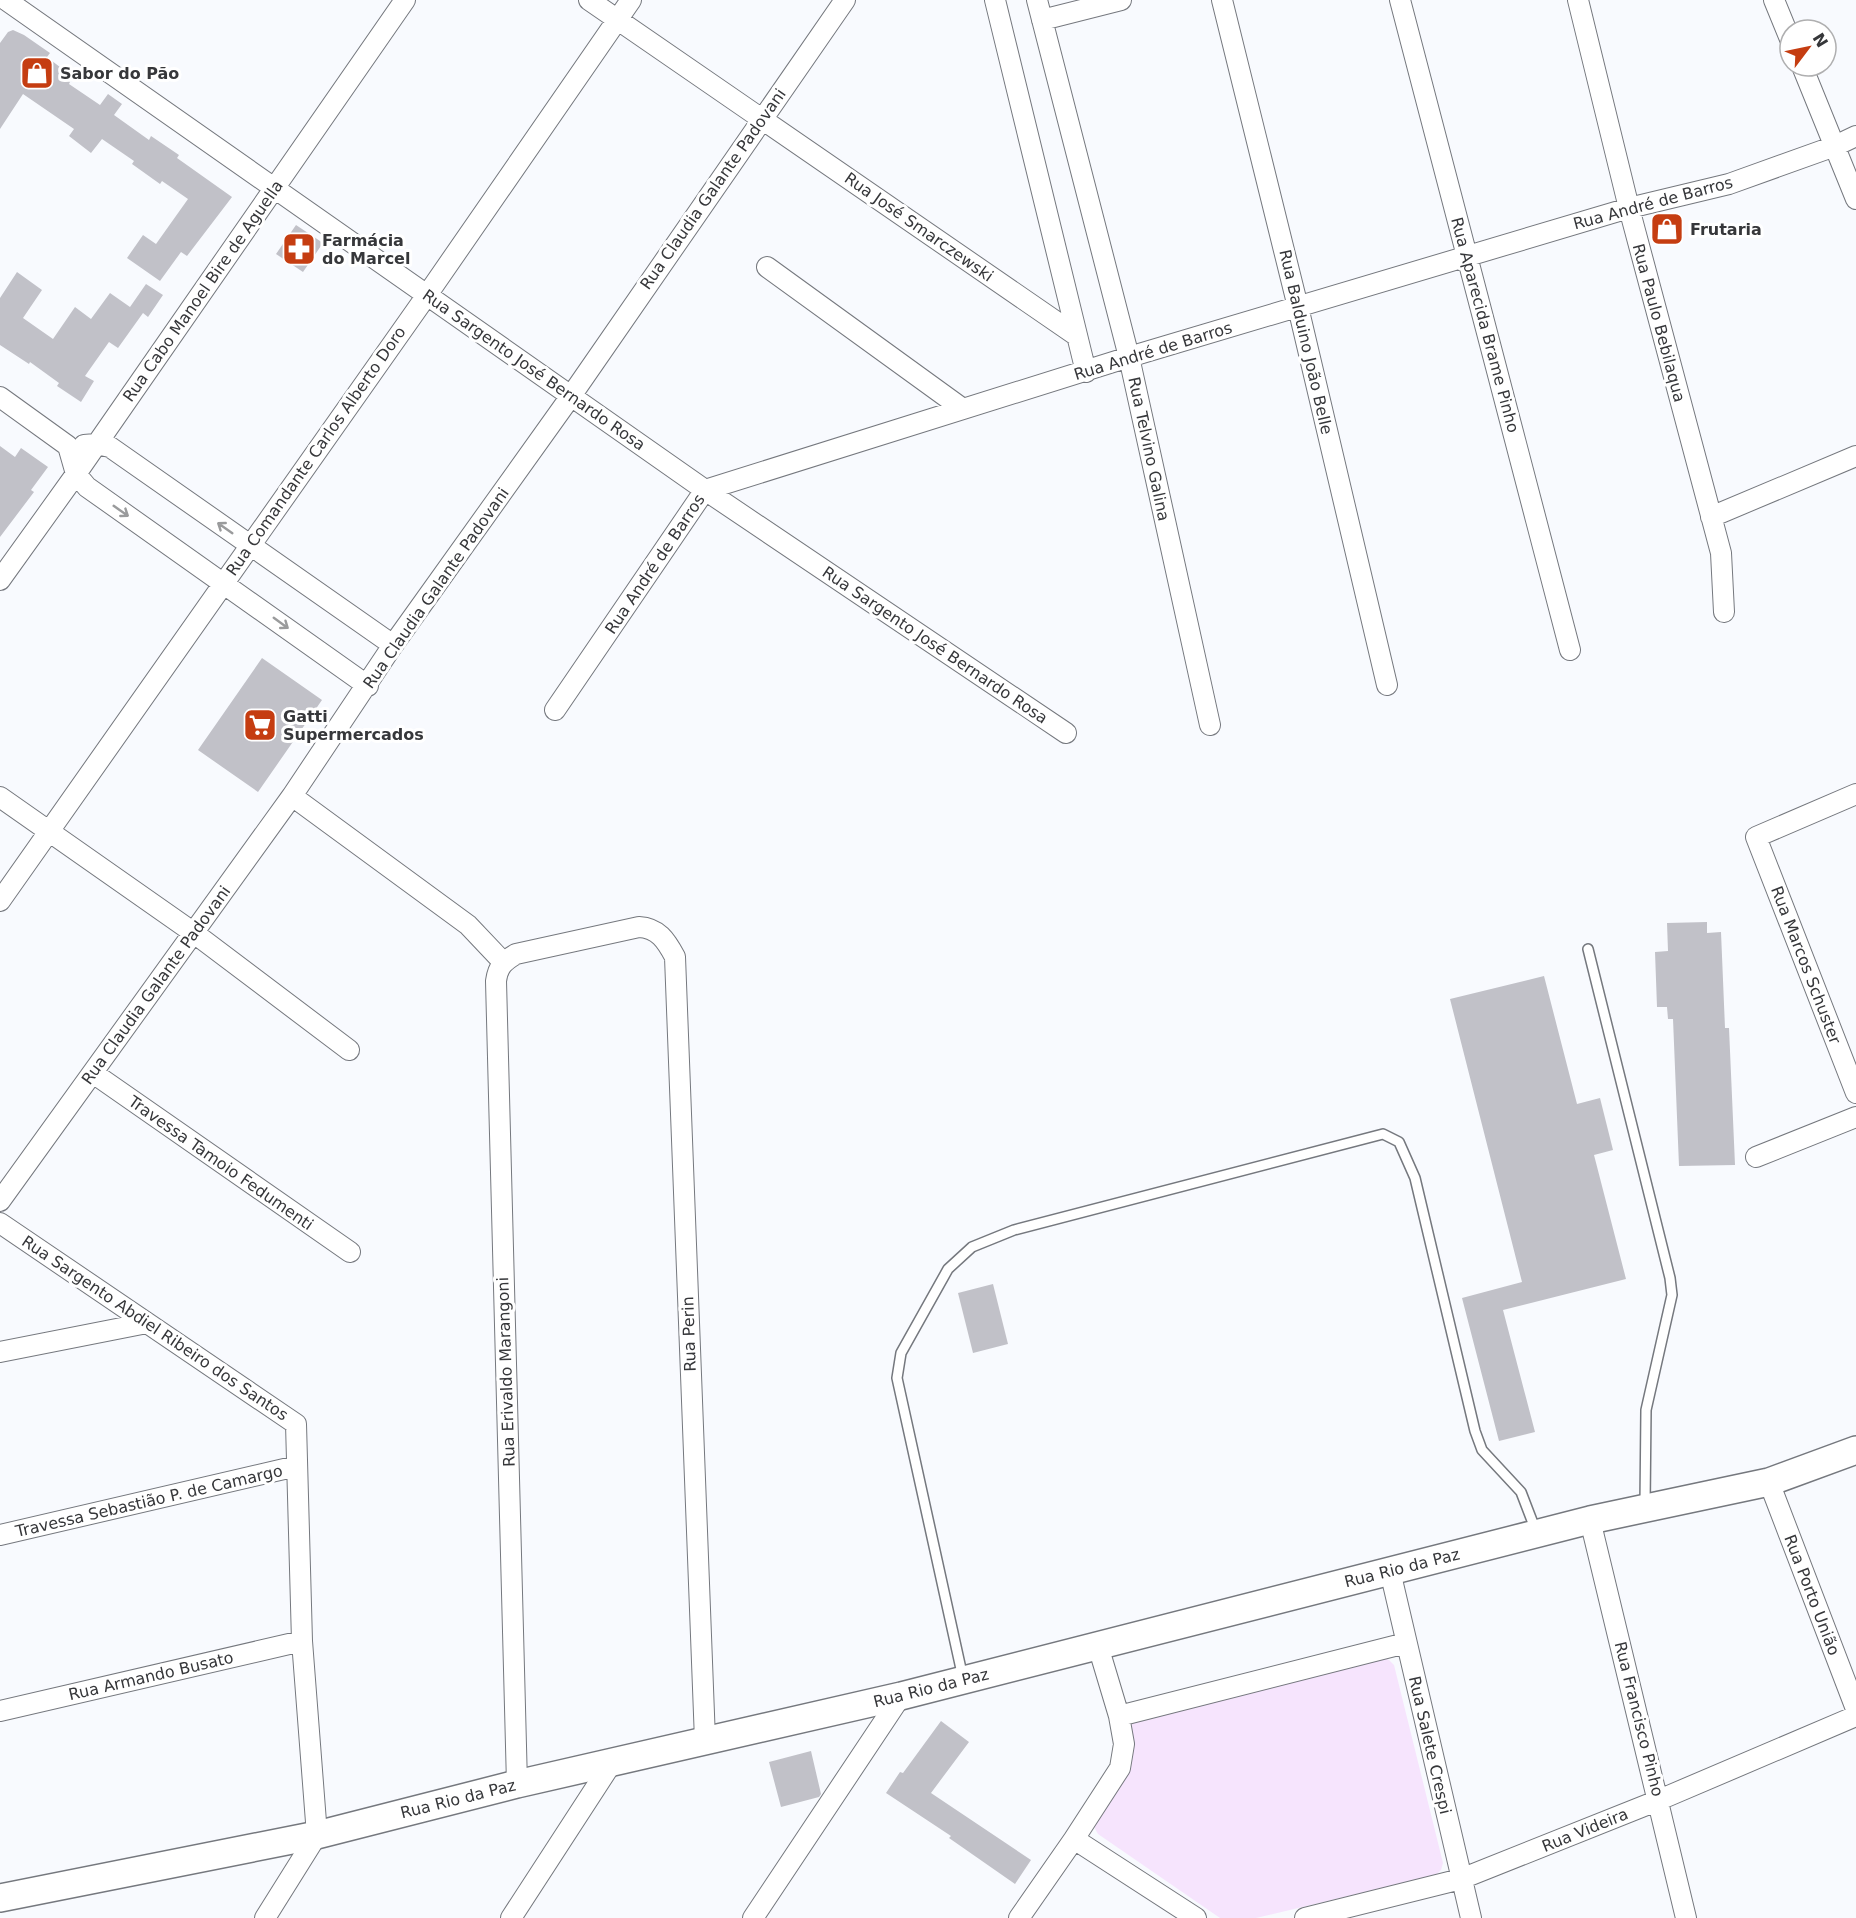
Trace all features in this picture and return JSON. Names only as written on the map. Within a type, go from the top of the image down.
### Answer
[{"type":"main road","name":"Rua Rio da Paz","points":[[0,1898],[317,1835],[613,1761],[901,1696],[1537,1533],[1769,1482],[1856,1450]]},
{"type":"street","points":[[0,4],[4,0]]},
{"type":"street","name":"Rua Sargento José Bernardo Rosa","points":[[4,0],[705,490],[1066,733]]},
{"type":"street","name":"Rua Cabo Manoel Bire de Aguella","points":[[0,580],[405,0]]},
{"type":"street","name":"Rua José Smarczewski","points":[[589,0],[1077,336]]},
{"type":"street","name":"Rua Comandante Carlos Alberto Doro","points":[[0,901],[427,295],[631,0]]},
{"type":"street","name":"Rua Claudia Galante Padovani","points":[[0,1201],[292,796],[368,686],[393,645],[571,396],[845,0]]},
{"type":"street","points":[[995,0],[1086,372]]},
{"type":"street","name":"Rua Telvino Galina","points":[[1037,0],[1129,357],[1210,725]]},
{"type":"street","points":[[1042,20],[1121,0]]},
{"type":"street","name":"Rua Balduino João Belle","points":[[1222,0],[1298,307],[1387,685]]},
{"type":"street","name":"Rua Aparecida Brame Pinho","points":[[1400,0],[1570,650]]},
{"type":"street","name":"Rua Paulo Bebilaqua","points":[[1578,0],[1629,208],[1721,553],[1724,612]]},
{"type":"street","points":[[1774,0],[1781,18]]},
{"type":"street","points":[[1807,78],[1856,199]]},
{"type":"street","name":"Rua André de Barros","points":[[555,710],[705,490],[1129,357],[1629,208],[1729,184],[1835,146],[1856,136]]},
{"type":"street","points":[[767,267],[963,409]]},
{"type":"street","points":[[0,397],[68,446],[76,474],[87,487],[368,686]]},
{"type":"street","points":[[68,446],[96,444],[111,447],[393,645]]},
{"type":"street","points":[[1711,517],[1856,456]]},
{"type":"street","name":"Rua Marcos Schuster","points":[[1856,794],[1756,837],[1856,1093]]},
{"type":"street","points":[[292,796],[468,925],[503,962]]},
{"type":"street","points":[[0,797],[194,933],[349,1050]]},
{"type":"street","name":"Rua Perin","points":[[503,962],[516,954],[639,927],[658,933],[667,942],[675,957],[705,1740]]},
{"type":"street","name":"Rua Erivaldo Marangoni","points":[[503,962],[497,970],[496,981],[517,1784]]},
{"type":"street","name":"Travessa Tamoio Fedumenti","points":[[93,1073],[350,1252]]},
{"type":"street","points":[[1756,1158],[1856,1117]]},
{"type":"street","name":"Rua Sargento Abdiel Ribeiro dos Santos","points":[[0,1223],[296,1424],[302,1641],[317,1835]]},
{"type":"street","points":[[0,1353],[147,1323]]},
{"type":"street","name":"Travessa Sebastião P. de Camargo","points":[[0,1535],[297,1466]]},
{"type":"street","name":"Rua Porto União","points":[[1769,1482],[1856,1709]]},
{"type":"street","name":"Rua Francisco Pinho","points":[[1590,1520],[1686,1918]]},
{"type":"street","name":"Rua Salete Crespi","points":[[1390,1571],[1471,1918]]},
{"type":"street","name":"Rua Armando Busato","points":[[0,1711],[302,1641]]},
{"type":"street","points":[[1119,1716],[1406,1643]]},
{"type":"street","points":[[1019,1918],[1120,1768],[1124,1744],[1119,1716],[1098,1646]]},
{"type":"street","points":[[753,1918],[901,1696]]},
{"type":"street","name":"Rua Videira","points":[[1317,1917],[1461,1879],[1659,1800],[1856,1716]]},
{"type":"street","points":[[511,1918],[613,1761]]},
{"type":"street","points":[[265,1918],[317,1835]]},
{"type":"street","points":[[1074,1839],[1196,1918]]},
{"type":"lane","points":[[1588,949],[1672,1295],[1646,1410],[1645,1508]]},
{"type":"lane","points":[[964,1680],[897,1378],[901,1353],[948,1269],[972,1247],[1014,1230],[1383,1134],[1399,1142],[1415,1178],[1475,1431],[1482,1449],[1521,1492],[1537,1533]]},
{"type":"shaded area","points":[[1383,1657],[1394,1665],[1443,1863],[1436,1875],[1256,1918],[1220,1918],[1098,1834],[1094,1827],[1131,1767],[1133,1755],[1129,1728],[1134,1722]]},
{"type":"building","points":[[13,30],[50,53],[47,57],[65,71],[61,76],[70,82],[69,84],[100,105],[108,94],[122,104],[114,115],[149,140],[151,136],[179,155],[177,158],[232,197],[187,256],[181,252],[160,281],[127,258],[143,235],[156,244],[188,199],[162,181],[160,184],[132,164],[134,161],[102,139],[91,153],[69,136],[74,129],[23,94],[0,129],[0,43],[8,32]]},
{"type":"building","name":"Farmácia do Marcel","points":[[296,225],[323,243],[303,272],[276,254]]},
{"type":"building","points":[[17,272],[42,290],[23,318],[53,339],[75,307],[91,319],[110,293],[130,307],[146,284],[163,295],[148,317],[143,313],[118,348],[109,342],[85,376],[94,381],[81,402],[57,386],[59,383],[30,362],[29,364],[0,345],[0,298]]},
{"type":"building","points":[[0,446],[15,457],[21,448],[48,467],[31,490],[34,492],[0,537]]},
{"type":"building","name":"Gatti Supermercados","points":[[262,658],[322,700],[258,792],[198,750]]},
{"type":"building","points":[[1707,922],[1707,933],[1721,932],[1725,1028],[1729,1028],[1735,1165],[1679,1166],[1673,1019],[1668,1019],[1667,1007],[1657,1007],[1655,952],[1668,951],[1667,923]]},
{"type":"building","points":[[1544,976],[1577,1104],[1600,1098],[1613,1150],[1594,1155],[1626,1279],[1503,1310],[1535,1432],[1499,1441],[1462,1298],[1522,1282],[1450,999]]},
{"type":"building","points":[[993,1284],[1008,1344],[973,1353],[958,1293]]},
{"type":"building","points":[[941,1721],[969,1742],[931,1793],[1031,1860],[1015,1884],[949,1838],[951,1836],[886,1793]]},
{"type":"building","points":[[811,1751],[821,1794],[819,1797],[781,1807],[769,1762]]},
{"type":"place","name":"Sabor do Pão","points":[[37,73]]},
{"type":"place","name":"Frutaria","points":[[1667,229]]},
{"type":"place","name":"Farmácia do Marcel","points":[[299,249]]},
{"type":"place","name":"Gatti Supermercados","points":[[260,725]]}]
